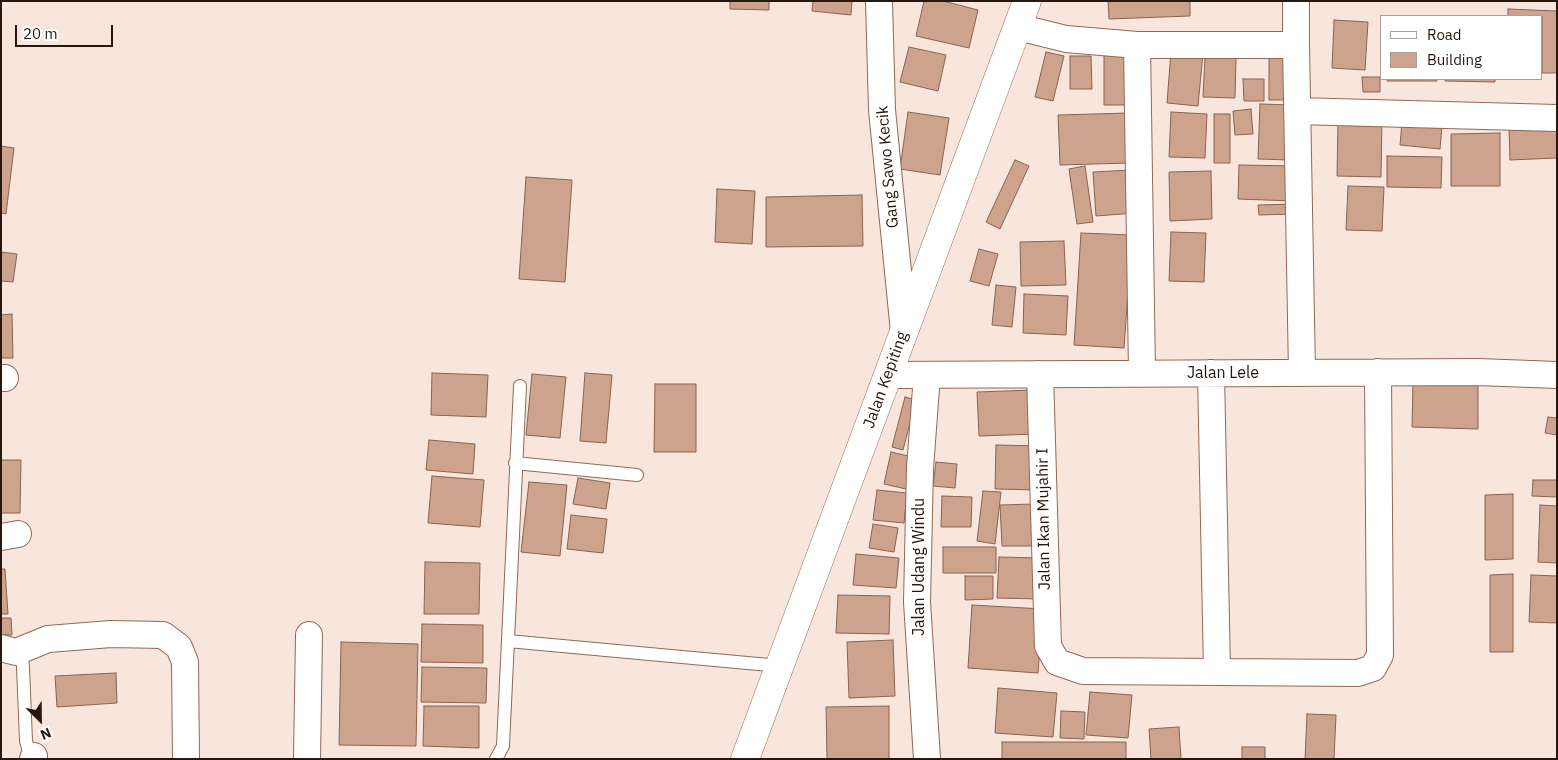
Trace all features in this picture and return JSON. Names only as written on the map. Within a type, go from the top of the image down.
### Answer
[{"type":"main road","name":"Jalan Kepiting","points":[[745,759],[1028,1]]},
{"type":"street","name":"Gang Sawo Kecik","points":[[879,1],[882,110],[904,332]]},
{"type":"street","points":[[1296,1],[1302,373]]},
{"type":"street","points":[[1018,27],[1066,39],[1137,45],[1296,45]]},
{"type":"street","points":[[1137,45],[1142,374]]},
{"type":"street","points":[[1297,111],[1557,118]]},
{"type":"street","points":[[1211,373],[1217,672],[1358,673],[1373,668],[1380,654],[1378,372]]},
{"type":"street","name":"Jalan Lele","points":[[888,375],[1378,372],[1478,372],[1557,375]]},
{"type":"street","name":"Jalan Ikan Mujahir I","points":[[1040,374],[1048,646],[1057,662],[1083,671],[1217,672]]},
{"type":"street","name":"Jalan Udang Windu","points":[[927,375],[920,468],[917,602],[927,759]]},
{"type":"street","points":[[9,650],[48,639],[111,634],[163,635],[179,647],[185,662],[186,759]]},
{"type":"street","points":[[307,759],[309,635]]},
{"type":"lane","points":[[496,759],[503,746],[520,386]]},
{"type":"lane","points":[[515,463],[637,476]]},
{"type":"lane","points":[[508,641],[780,666]]},
{"type":"lane","points":[[9,650],[22,658],[26,741],[35,758]]},
{"type":"building","points":[[730,1],[769,1],[769,10],[730,9]]},
{"type":"building","points":[[813,1],[852,1],[851,15],[812,11]]},
{"type":"building","points":[[924,1],[943,1],[978,10],[969,48],[916,36]]},
{"type":"building","points":[[1108,1],[1190,1],[1190,16],[1109,19]]},
{"type":"building","points":[[1508,9],[1557,11],[1557,73],[1543,73],[1543,15],[1508,15]]},
{"type":"building","points":[[1334,20],[1368,22],[1365,70],[1332,68]]},
{"type":"building","points":[[909,47],[946,55],[938,91],[900,82]]},
{"type":"building","points":[[1269,48],[1287,48],[1287,100],[1269,100]]},
{"type":"building","points":[[1104,49],[1134,49],[1133,105],[1104,105]]},
{"type":"building","points":[[1171,51],[1203,53],[1198,106],[1167,103]]},
{"type":"building","points":[[1046,52],[1064,56],[1053,101],[1035,97]]},
{"type":"building","points":[[1070,56],[1091,56],[1092,89],[1070,89]]},
{"type":"building","points":[[1205,56],[1236,57],[1235,98],[1203,97]]},
{"type":"building","points":[[1362,77],[1380,77],[1380,92],[1363,92]]},
{"type":"building","points":[[1243,79],[1264,79],[1264,101],[1244,101]]},
{"type":"building","points":[[1387,80],[1437,80],[1437,81]]},
{"type":"building","points":[[1495,80],[1495,82],[1445,81]]},
{"type":"building","points":[[1260,104],[1293,105],[1291,160],[1258,159]]},
{"type":"building","points":[[1251,109],[1253,134],[1235,135],[1233,111]]},
{"type":"building","points":[[908,112],[949,118],[940,175],[900,169]]},
{"type":"building","points":[[1171,112],[1207,114],[1205,158],[1169,157]]},
{"type":"building","points":[[1129,113],[1130,163],[1060,165],[1058,115]]},
{"type":"building","points":[[1214,114],[1230,114],[1230,163],[1214,163]]},
{"type":"building","points":[[1338,121],[1382,122],[1381,177],[1337,176]]},
{"type":"building","points":[[1402,121],[1442,126],[1440,149],[1400,145]]},
{"type":"building","points":[[1557,126],[1557,158],[1510,160],[1509,128]]},
{"type":"building","points":[[1500,133],[1500,186],[1451,186],[1451,134]]},
{"type":"building","points":[[1,146],[14,148],[6,214],[1,213]]},
{"type":"building","points":[[1387,156],[1442,157],[1441,188],[1387,187]]},
{"type":"building","points":[[1015,160],[1029,166],[1000,229],[986,222]]},
{"type":"building","points":[[1239,165],[1294,166],[1293,201],[1238,199]]},
{"type":"building","points":[[1085,166],[1093,222],[1077,224],[1069,169]]},
{"type":"building","points":[[1132,170],[1135,213],[1096,216],[1093,172]]},
{"type":"building","points":[[1211,171],[1212,219],[1170,221],[1169,172]]},
{"type":"building","points":[[526,177],[572,180],[565,282],[519,279]]},
{"type":"building","points":[[1348,186],[1384,187],[1382,231],[1346,230]]},
{"type":"building","points":[[717,189],[755,191],[752,244],[715,242]]},
{"type":"building","points":[[862,195],[863,246],[766,247],[766,197]]},
{"type":"building","points":[[1295,204],[1295,214],[1259,215],[1258,205]]},
{"type":"building","points":[[1171,232],[1206,233],[1204,282],[1169,281]]},
{"type":"building","points":[[1081,233],[1132,235],[1124,348],[1074,345]]},
{"type":"building","points":[[1064,241],[1066,285],[1021,286],[1020,242]]},
{"type":"building","points":[[979,249],[998,254],[989,286],[970,281]]},
{"type":"building","points":[[1,252],[17,254],[13,282],[1,281]]},
{"type":"building","points":[[996,285],[1016,287],[1012,327],[992,325]]},
{"type":"building","points":[[1024,294],[1068,296],[1066,335],[1023,333]]},
{"type":"building","points":[[12,314],[13,358],[1,358],[1,315]]},
{"type":"building","points":[[432,373],[488,375],[486,417],[431,415]]},
{"type":"building","points":[[585,373],[612,375],[606,443],[580,441]]},
{"type":"building","points":[[532,374],[566,377],[560,438],[526,435]]},
{"type":"building","points":[[1413,382],[1478,384],[1478,429],[1412,427]]},
{"type":"building","points":[[655,384],[696,384],[696,452],[654,452]]},
{"type":"building","points":[[1034,390],[1036,434],[979,436],[977,392]]},
{"type":"building","points":[[905,397],[916,400],[903,450],[892,447]]},
{"type":"building","points":[[1548,417],[1557,418],[1557,435],[1545,433]]},
{"type":"building","points":[[429,440],[475,444],[473,474],[426,470]]},
{"type":"building","points":[[996,445],[1041,446],[1040,490],[995,489]]},
{"type":"building","points":[[891,452],[913,457],[906,489],[884,484]]},
{"type":"building","points":[[1,460],[21,460],[20,513],[1,513]]},
{"type":"building","points":[[936,462],[957,464],[955,488],[933,486]]},
{"type":"building","points":[[432,476],[484,480],[480,527],[428,523]]},
{"type":"building","points":[[578,478],[610,483],[606,509],[573,504]]},
{"type":"building","points":[[1533,480],[1557,480],[1557,497],[1532,496]]},
{"type":"building","points":[[529,482],[567,485],[560,556],[521,552]]},
{"type":"building","points":[[877,490],[907,493],[904,523],[873,520]]},
{"type":"building","points":[[983,491],[1001,492],[995,544],[977,541]]},
{"type":"building","points":[[1513,494],[1513,559],[1485,560],[1485,495]]},
{"type":"building","points":[[942,496],[972,497],[971,527],[941,527]]},
{"type":"building","points":[[1033,504],[1035,546],[1002,546],[1000,505]]},
{"type":"building","points":[[1540,505],[1557,506],[1557,563],[1538,562]]},
{"type":"building","points":[[571,515],[607,519],[603,553],[567,549]]},
{"type":"building","points":[[873,524],[898,528],[894,552],[869,548]]},
{"type":"building","points":[[943,547],[996,547],[996,573],[943,573]]},
{"type":"building","points":[[856,554],[899,558],[896,588],[853,585]]},
{"type":"building","points":[[999,557],[1040,558],[1039,599],[997,598]]},
{"type":"building","points":[[425,562],[480,563],[479,614],[424,614]]},
{"type":"building","points":[[1,569],[5,569],[8,614],[1,614]]},
{"type":"building","points":[[1513,574],[1513,652],[1490,652],[1490,575]]},
{"type":"building","points":[[1531,575],[1557,576],[1557,623],[1529,622]]},
{"type":"building","points":[[965,576],[993,576],[993,599],[965,600]]},
{"type":"building","points":[[838,595],[890,596],[889,634],[836,633]]},
{"type":"building","points":[[972,605],[1043,609],[1038,673],[968,668]]},
{"type":"building","points":[[1,618],[11,618],[12,635],[1,635]]},
{"type":"building","points":[[422,624],[483,625],[483,663],[421,662]]},
{"type":"building","points":[[893,640],[895,696],[849,698],[847,642]]},
{"type":"building","points":[[341,642],[418,644],[416,746],[339,745]]},
{"type":"building","points":[[422,667],[487,668],[486,703],[421,702]]},
{"type":"building","points":[[116,673],[117,703],[57,707],[55,676]]},
{"type":"building","points":[[998,688],[1057,693],[1053,737],[995,733]]},
{"type":"building","points":[[1090,692],[1132,695],[1128,738],[1086,735]]},
{"type":"building","points":[[424,706],[479,706],[479,748],[423,746]]},
{"type":"building","points":[[889,706],[889,759],[827,759],[826,707]]},
{"type":"building","points":[[1061,711],[1085,712],[1084,739],[1060,738]]},
{"type":"building","points":[[1307,714],[1336,715],[1334,759],[1305,759]]},
{"type":"building","points":[[1179,727],[1181,759],[1151,759],[1149,729]]},
{"type":"building","points":[[1002,742],[1126,742],[1126,759],[1002,759]]},
{"type":"building","points":[[1242,747],[1265,747],[1265,759],[1242,759]]}]
